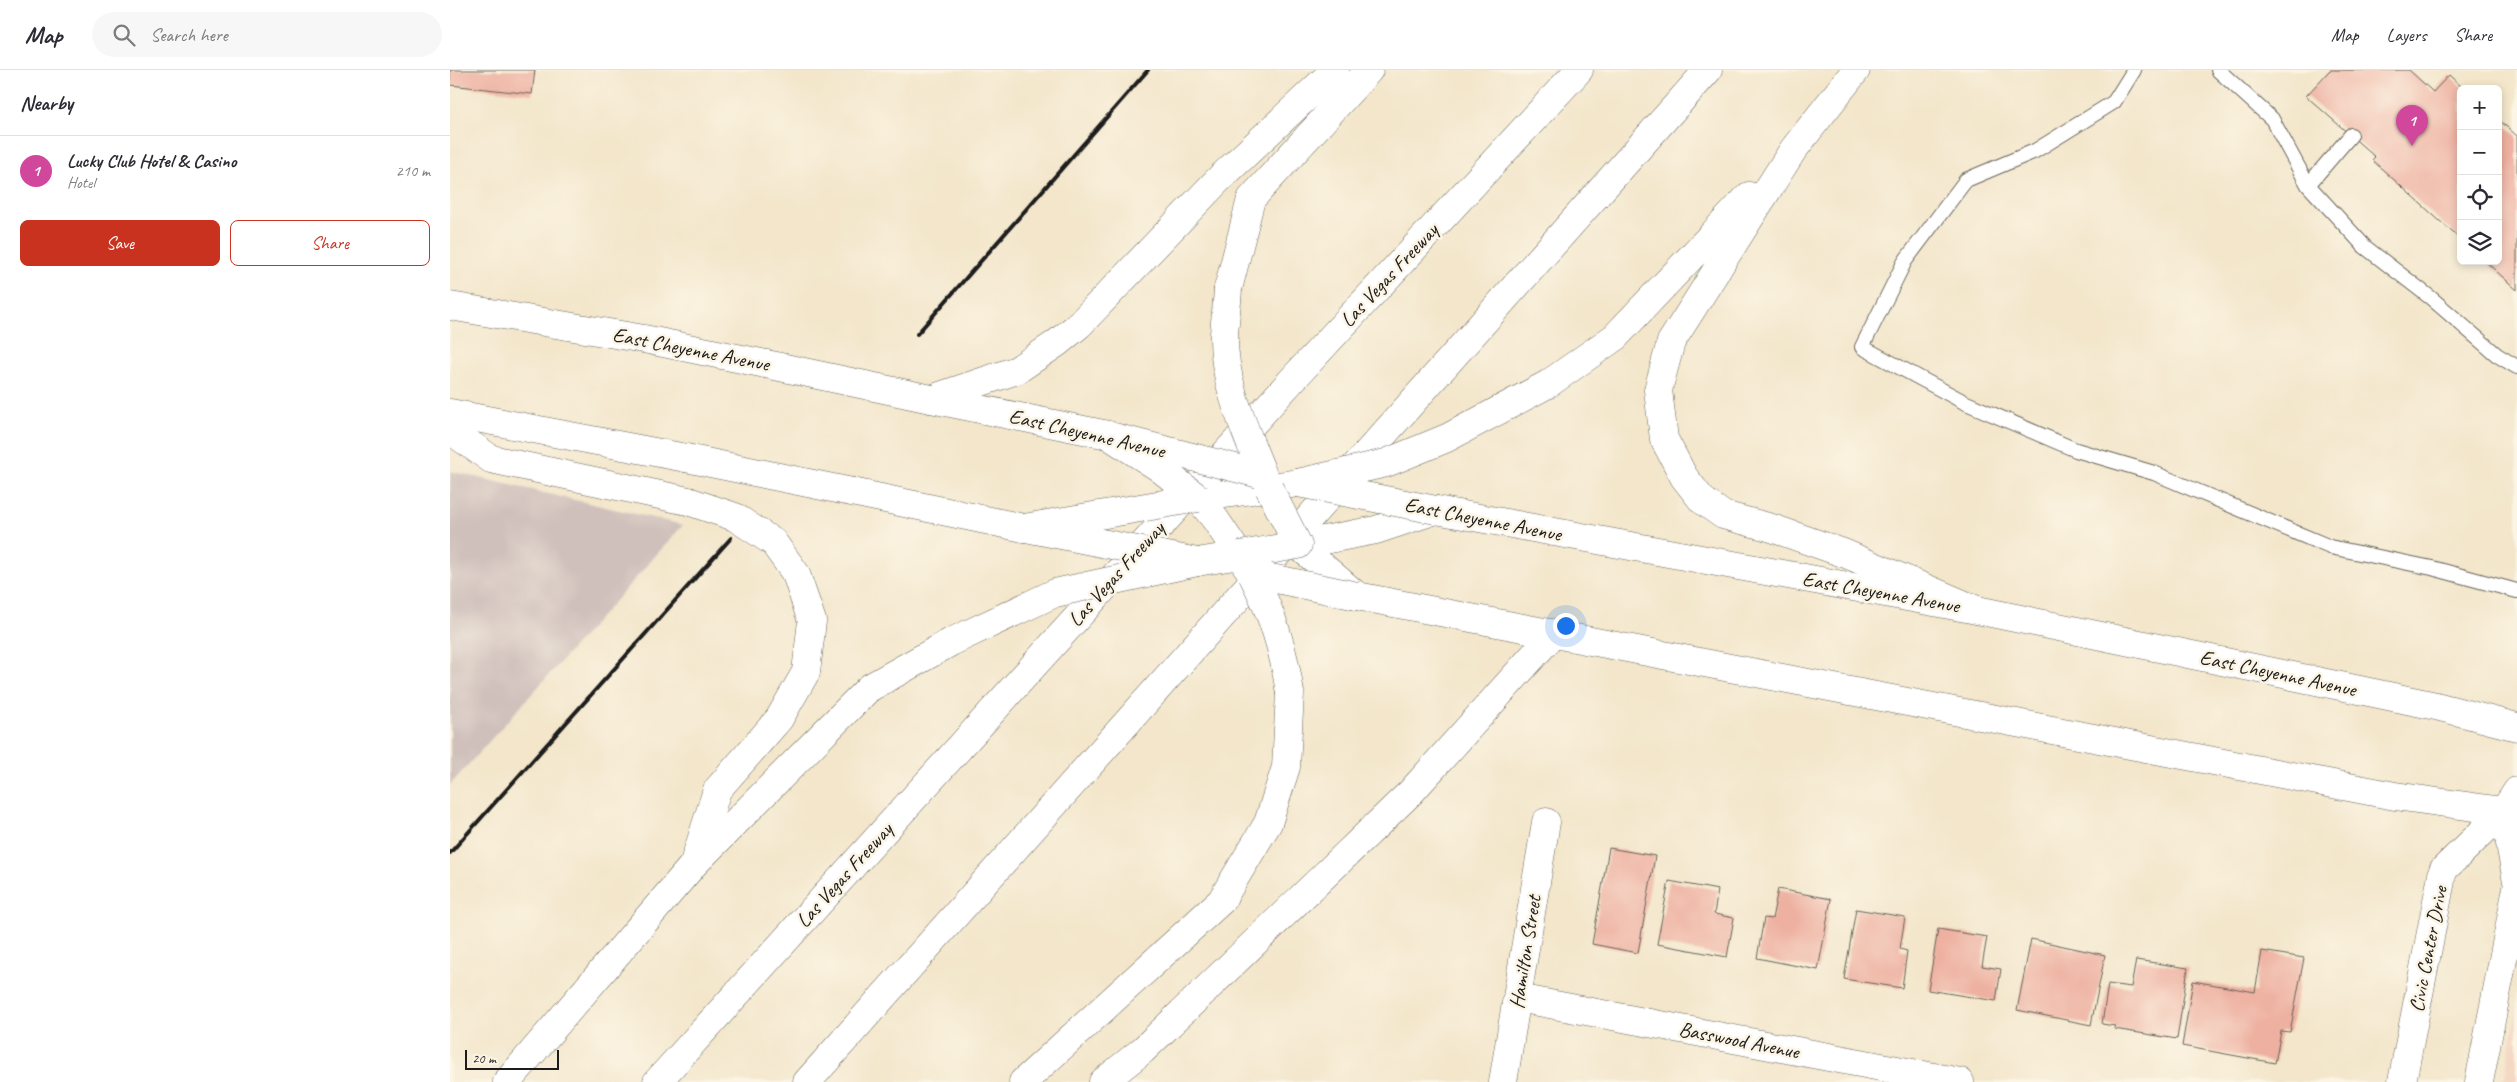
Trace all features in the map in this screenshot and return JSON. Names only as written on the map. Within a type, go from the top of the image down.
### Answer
[{"type":"main road","points":[[931,399],[1017,370],[1057,343],[1078,325],[1217,181],[1335,70]]},
{"type":"main road","points":[[1357,596],[1298,545],[1266,481],[1238,411],[1229,378],[1224,337],[1228,290],[1251,199],[1369,70]]},
{"type":"main road","name":"Las Vegas Freeway","points":[[657,1082],[1292,380],[1578,70]]},
{"type":"main road","points":[[807,1082],[1708,70]]},
{"type":"main road","points":[[1298,483],[1386,462],[1447,438],[1548,384],[1615,337],[1793,150],[1856,70]]},
{"type":"main road","points":[[1793,150],[1671,342],[1658,390],[1664,439],[1684,477],[1702,500],[1723,515],[1772,528],[1846,554],[1977,610]]},
{"type":"main road","name":"East Cheyenne Avenue","points":[[450,306],[644,339],[1108,435],[1266,481],[1298,483],[1977,610],[2436,706],[2517,727]]},
{"type":"main road","points":[[450,413],[686,458],[1197,562],[1246,564],[1357,596],[2395,796],[2513,805],[2517,880]]},
{"type":"main road","points":[[450,430],[491,460],[688,501],[735,517],[773,542],[796,574],[812,621],[806,672],[779,719],[717,790],[694,864]]},
{"type":"main road","points":[[1024,1082],[1221,901],[1268,823],[1286,767],[1290,693],[1284,651],[1268,606],[1246,564],[1198,498],[1158,467],[1108,435]]},
{"type":"main road","points":[[1024,528],[1198,498],[1266,481]]},
{"type":"main road","points":[[1246,564],[1298,545],[1376,530],[1436,510]]},
{"type":"main road","points":[[507,1082],[694,864],[869,688],[952,642],[1055,594],[1197,562]]},
{"type":"main road","points":[[1103,1082],[1143,1050],[1404,798],[1554,633]]},
{"type":"main road","name":"Civic Center Drive","points":[[2402,1082],[2443,870],[2513,805]]},
{"type":"main road","name":"Hamilton Street","points":[[1503,1082],[1546,822]]},
{"type":"main road","points":[[2479,1082],[2517,888]]},
{"type":"main road","name":"Basswood Avenue","points":[[1518,998],[1960,1082]]},
{"type":"lane","points":[[2134,70],[2114,102],[2035,150],[1966,180],[1905,261],[1862,347],[1964,402],[2059,443],[2154,473],[2330,547],[2432,568],[2517,591]]},
{"type":"lane","points":[[2218,70],[2272,119],[2308,185],[2365,247],[2431,298],[2497,355],[2517,368]]},
{"type":"lane","points":[[2308,185],[2351,135]]},
{"type":"shaded area","points":[[450,471],[683,525],[450,785]]},
{"type":"shaded area","points":[[2517,1006],[2517,1082],[2504,1082]]},
{"type":"building","points":[[450,70],[535,70],[532,94],[450,85]]},
{"type":"building","points":[[2330,70],[2409,70],[2433,92],[2449,75],[2460,85],[2457,85],[2457,236],[2372,160],[2375,157],[2306,96]]},
{"type":"building","points":[[2502,123],[2517,136],[2517,290],[2489,265],[2502,265]]},
{"type":"building","points":[[1609,848],[1655,856],[1638,953],[1592,944]]},
{"type":"building","points":[[1669,881],[1718,890],[1714,914],[1734,918],[1727,957],[1657,944]]},
{"type":"building","points":[[1778,889],[1831,899],[1818,970],[1757,958],[1764,918],[1772,919]]},
{"type":"building","points":[[1856,909],[1905,917],[1900,949],[1907,951],[1902,988],[1844,979]]},
{"type":"building","points":[[1938,929],[1987,937],[1982,966],[2001,969],[1996,1001],[1928,990]]},
{"type":"building","points":[[2031,939],[2105,955],[2091,1025],[2017,1010]]},
{"type":"building","points":[[2262,951],[2304,958],[2290,1032],[2281,1031],[2275,1063],[2182,1046],[2193,981],[2255,992]]},
{"type":"building","points":[[2136,960],[2188,968],[2177,1039],[2114,1029],[2115,1026],[2102,1024],[2108,984],[2131,987]]},
{"type":"railway","points":[[917,334],[1148,70]]},
{"type":"railway","points":[[450,853],[731,538]]},
{"type":"place","name":"Lucky Club Hotel & Casino","points":[[2412,146]]}]
